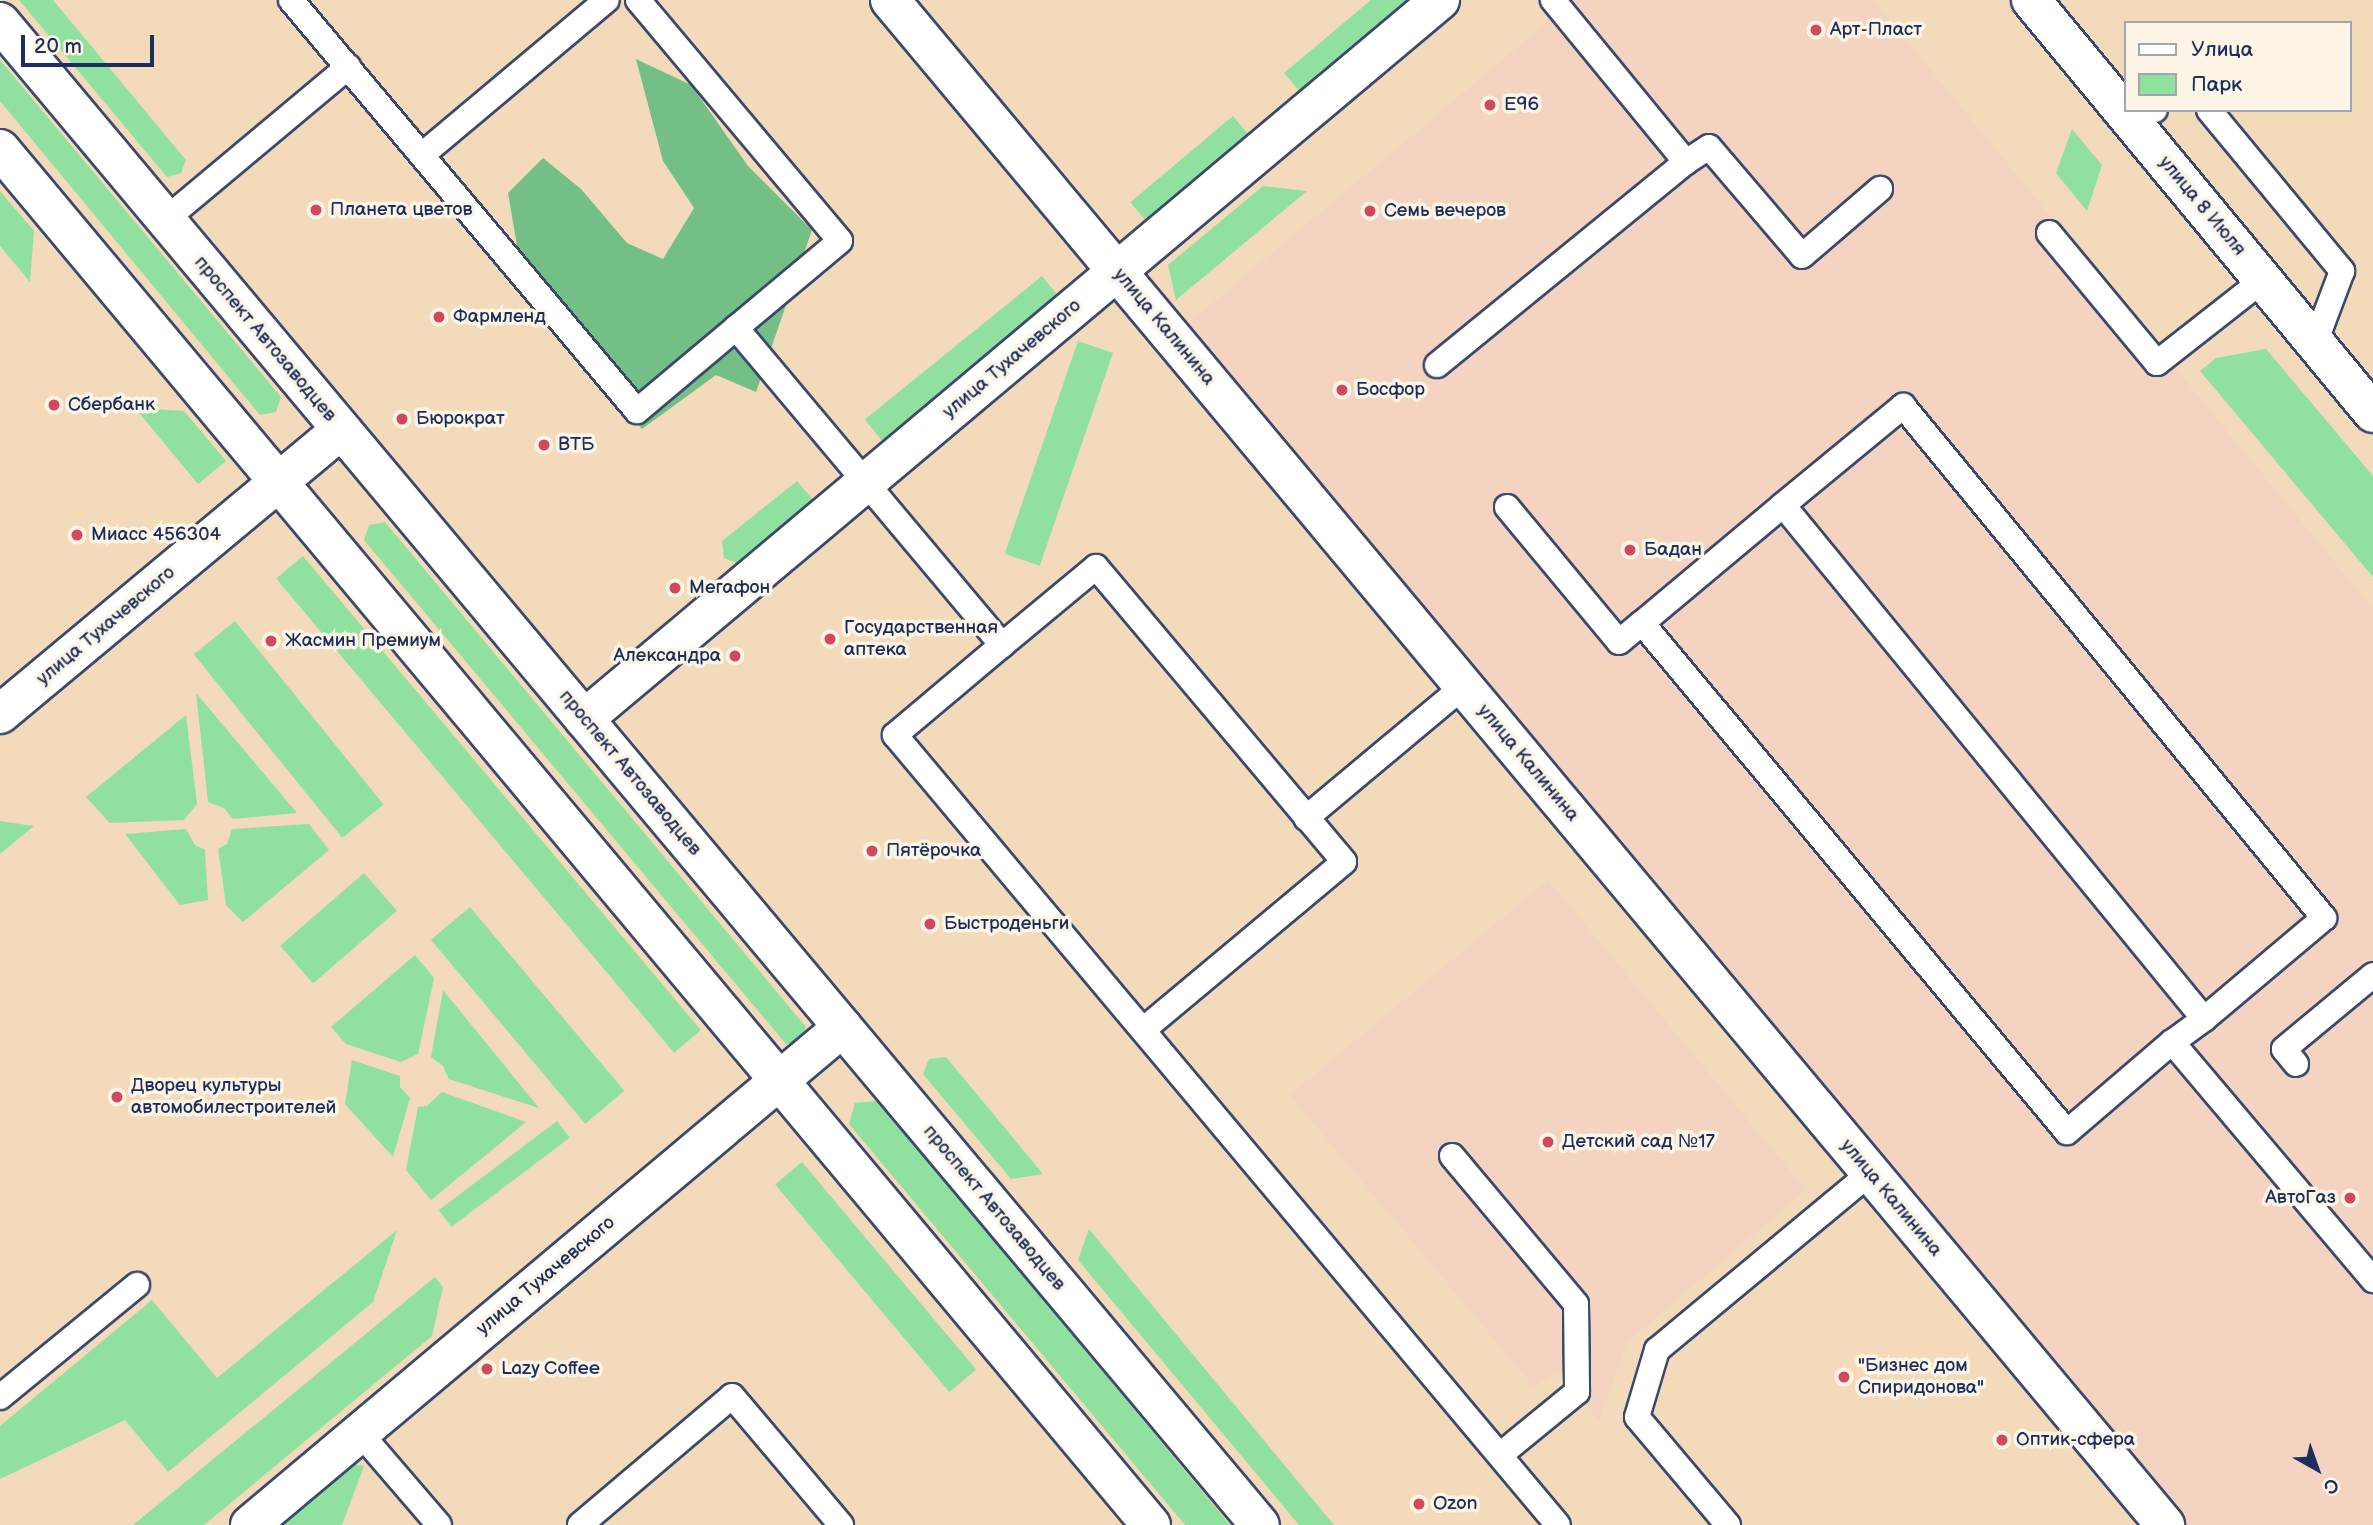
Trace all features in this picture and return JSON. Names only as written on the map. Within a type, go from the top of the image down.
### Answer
[{"type":"street","name":"улица Калинина","points":[[890,0],[2165,1525]]},
{"type":"street","name":"улица Тухачевского","points":[[584,719],[1440,0]]},
{"type":"street","name":"улица 8 Июля","points":[[2031,0],[2124,96]]},
{"type":"street","name":"проспект Автозаводцев","points":[[0,22],[1260,1525]]},
{"type":"street","name":"улица 8 Июля","points":[[2140,112],[2263,280],[2373,413]]},
{"type":"street","points":[[0,149],[281,481],[1152,1525]]},
{"type":"street","name":"улица Тухачевского","points":[[0,714],[341,430]]},
{"type":"street","name":"улица Тухачевского","points":[[250,1525],[843,1027]]},
{"type":"lane","points":[[292,0],[637,411],[840,241],[638,0]]},
{"type":"lane","points":[[422,155],[607,0]]},
{"type":"lane","points":[[1553,0],[1686,162]]},
{"type":"lane","points":[[165,220],[348,67]]},
{"type":"lane","points":[[2211,112],[2342,271],[2315,343]]},
{"type":"lane","points":[[1437,365],[1686,162],[1709,147],[1802,256],[1880,189]]},
{"type":"lane","points":[[2049,233],[2157,363],[2263,280]]},
{"type":"lane","points":[[736,328],[1002,645]]},
{"type":"lane","points":[[1507,507],[1619,642],[1903,406],[2324,918],[2067,1132],[1642,623]]},
{"type":"lane","points":[[1783,505],[2204,1019]]},
{"type":"lane","points":[[1143,1030],[1344,862],[1096,567],[895,735],[1558,1525]]},
{"type":"lane","points":[[1306,818],[1464,686]]},
{"type":"lane","points":[[2296,1064],[2284,1049],[2373,975]]},
{"type":"lane","points":[[2172,1042],[2373,1280]]},
{"type":"lane","points":[[1452,1156],[1576,1304],[1577,1392],[1500,1455]]},
{"type":"lane","points":[[1728,1525],[1637,1417],[1657,1350],[1870,1173]]},
{"type":"lane","points":[[0,1397],[137,1285]]},
{"type":"lane","points":[[580,1525],[732,1396],[841,1525]]},
{"type":"lane","points":[[360,1433],[439,1525]]},
{"type":"shaded area","points":[[1574,0],[1873,0],[2373,609],[2373,1525],[2183,1525],[1183,328]]},
{"type":"shaded area","name":"Детский сад №17","points":[[1548,880],[1806,1190],[1627,1342],[1599,1421],[1558,1369],[1534,1387],[1290,1095]]},
{"type":"green space","points":[[19,0],[53,0],[186,160],[181,173],[167,177]]},
{"type":"green space","points":[[1371,0],[1411,0],[1301,93],[1284,73]]},
{"type":"green space","points":[[636,59],[691,85],[748,166],[812,230],[756,392],[716,375],[642,429],[524,287],[508,193],[543,158],[581,189],[627,243],[663,259],[694,208],[663,161]]},
{"type":"green space","points":[[0,60],[281,397],[276,412],[260,415],[0,101]]},
{"type":"green space","points":[[1233,116],[1250,136],[1147,222],[1130,202]]},
{"type":"green space","points":[[2072,129],[2102,165],[2087,211],[2056,173]]},
{"type":"green space","points":[[1263,186],[1307,191],[1176,300],[1168,265]]},
{"type":"green space","points":[[0,191],[34,231],[30,282],[0,246]]},
{"type":"green space","points":[[1042,276],[1059,297],[882,440],[865,419]]},
{"type":"green space","points":[[1078,341],[1113,353],[1040,566],[1005,554]]},
{"type":"green space","points":[[2266,349],[2373,476],[2373,577],[2200,371],[2216,358]]},
{"type":"green space","points":[[135,408],[184,411],[226,461],[198,484]]},
{"type":"green space","points":[[797,481],[815,502],[740,564],[724,558],[722,541]]},
{"type":"green space","points":[[385,522],[806,1027],[801,1042],[786,1044],[364,540],[369,525]]},
{"type":"green space","points":[[303,556],[701,1030],[674,1053],[276,578]]},
{"type":"green space","points":[[235,621],[384,804],[342,838],[194,654]]},
{"type":"green space","points":[[196,693],[297,813],[233,819],[224,808],[208,802]]},
{"type":"green space","points":[[186,715],[197,804],[184,820],[110,823],[86,797]]},
{"type":"green space","points":[[0,821],[34,826],[0,854]]},
{"type":"green space","points":[[309,824],[329,850],[243,922],[226,905],[218,849],[227,844],[232,829]]},
{"type":"green space","points":[[186,829],[195,845],[205,850],[208,900],[180,905],[125,834]]},
{"type":"green space","points":[[364,873],[397,911],[313,984],[280,946]]},
{"type":"green space","points":[[470,907],[624,1091],[585,1124],[431,940]]},
{"type":"green space","points":[[415,955],[434,978],[418,1054],[401,1062],[346,1044],[331,1027]]},
{"type":"green space","points":[[443,990],[539,1108],[449,1079],[443,1066],[431,1057]]},
{"type":"green space","points":[[946,1057],[1043,1174],[1011,1179],[923,1074],[929,1059]]},
{"type":"green space","points":[[352,1060],[400,1076],[400,1087],[410,1098],[393,1157],[345,1104]]},
{"type":"green space","points":[[442,1092],[526,1122],[431,1200],[406,1170],[418,1107],[427,1106]]},
{"type":"green space","points":[[878,1101],[1230,1525],[1185,1525],[849,1124],[855,1103]]},
{"type":"green space","points":[[557,1121],[570,1138],[451,1227],[439,1210]]},
{"type":"green space","points":[[802,1162],[976,1370],[949,1392],[775,1184]]},
{"type":"green space","points":[[1089,1229],[1334,1525],[1299,1525],[1078,1260]]},
{"type":"green space","points":[[397,1230],[373,1302],[168,1472],[125,1420],[0,1479],[0,1426],[152,1300],[217,1378]]},
{"type":"green space","points":[[435,1277],[443,1287],[432,1336],[204,1525],[133,1525]]},
{"type":"green space","points":[[344,1462],[364,1466],[342,1525],[269,1525]]},
{"type":"place","name":"Арт-Пласт","points":[[1816,30]]},
{"type":"place","name":"E96","points":[[1490,105]]},
{"type":"place","name":"Планета цветов","points":[[316,210]]},
{"type":"place","name":"Семь вечеров","points":[[1370,211]]},
{"type":"place","name":"Фармленд","points":[[439,317]]},
{"type":"place","name":"Босфор","points":[[1342,390]]},
{"type":"place","name":"Сбербанк","points":[[54,405]]},
{"type":"place","name":"Бюрократ","points":[[402,419]]},
{"type":"place","name":"ВТБ","points":[[544,445]]},
{"type":"place","name":"Миасс 456304","points":[[77,535]]},
{"type":"place","name":"Бадан","points":[[1630,550]]},
{"type":"place","name":"Мегафон","points":[[675,588]]},
{"type":"place","name":"Государственная аптека","points":[[830,639]]},
{"type":"place","name":"Жасмин Премиум","points":[[271,641]]},
{"type":"place","name":"Александра","points":[[735,656]]},
{"type":"place","name":"Пятёрочка","points":[[872,851]]},
{"type":"place","name":"Быстроденьги","points":[[930,924]]},
{"type":"place","name":"Дворец культуры автомобилестроителей","points":[[117,1097]]},
{"type":"place","name":"Детский сад №17","points":[[1548,1142]]},
{"type":"place","name":"АвтоГаз","points":[[2350,1198]]},
{"type":"place","name":"Lazy Coffee","points":[[487,1369]]},
{"type":"place","name":"\"Бизнес дом Спиридонова\"","points":[[1844,1377]]},
{"type":"place","name":"Оптик-сфера","points":[[2002,1440]]},
{"type":"place","name":"Ozon","points":[[1419,1504]]}]
